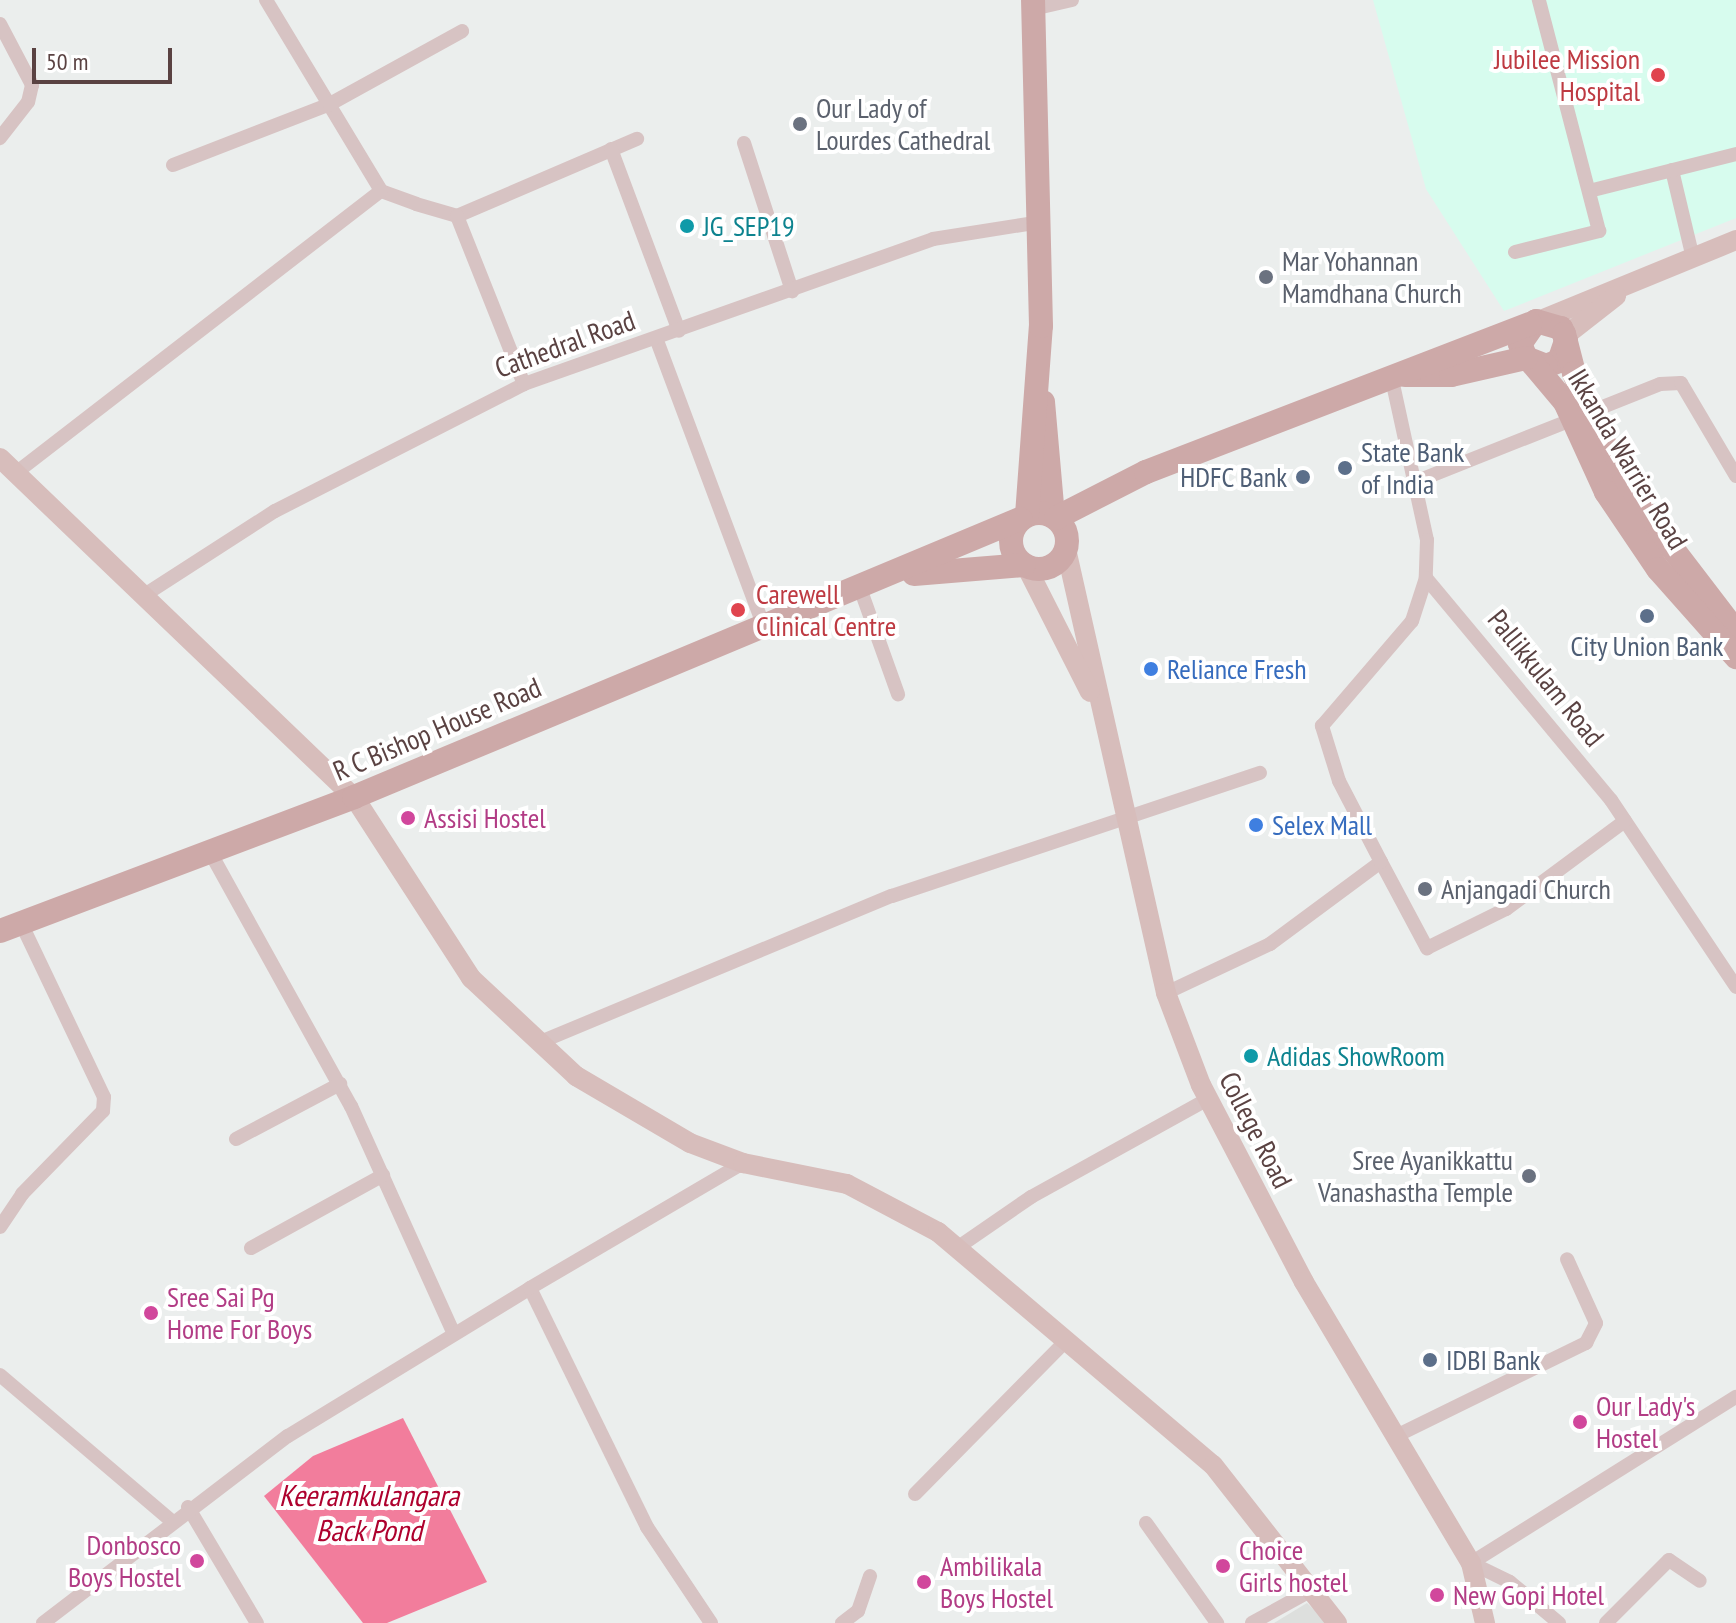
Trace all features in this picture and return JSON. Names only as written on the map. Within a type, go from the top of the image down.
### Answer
[{"type":"main road","points":[[1025,565],[1011,543],[1024,517],[1040,384],[1040,222],[1033,4]]},
{"type":"main road","points":[[1529,361],[1520,344],[1536,322]]},
{"type":"main road","points":[[896,576],[1024,517],[1060,530],[1207,449],[1391,375],[1536,322],[1566,339],[1559,361],[1529,361],[1451,375],[1391,375]]},
{"type":"main road","name":"Ikkanda Warrier Road","points":[[1566,339],[1582,415],[1606,492],[1658,569],[1736,657]]},
{"type":"main road","name":"Ikkanda Warrier Road","points":[[1529,361],[1582,415],[1623,484],[1736,632]]},
{"type":"main road","points":[[896,576],[1025,565],[1046,568],[1060,530],[1040,384]]},
{"type":"main road","name":"R C Bishop House Road","points":[[11,927],[354,797],[762,622],[896,576]]},
{"type":"street","points":[[266,0],[381,191],[457,216],[637,139]]},
{"type":"street","points":[[1033,4],[1072,0]]},
{"type":"street","points":[[1515,252],[1599,231],[1539,0]]},
{"type":"street","points":[[0,24],[32,85],[28,102],[0,138]]},
{"type":"street","points":[[173,165],[330,104],[462,31]]},
{"type":"street","points":[[744,143],[792,291]]},
{"type":"street","points":[[611,149],[679,331]]},
{"type":"street","points":[[1589,191],[1736,154]]},
{"type":"street","points":[[1672,170],[1693,258]]},
{"type":"street","points":[[17,472],[381,191]]},
{"type":"street","points":[[457,216],[524,384]]},
{"type":"street","name":"Cathedral Road","points":[[143,596],[275,511],[524,384],[933,239],[1040,222]]},
{"type":"street","points":[[1536,322],[1736,240]]},
{"type":"street","points":[[1566,339],[1634,281]]},
{"type":"street","points":[[656,338],[762,622]]},
{"type":"street","points":[[1391,375],[1415,482],[1426,578],[1412,621],[1389,654],[1322,726],[1339,781],[1427,948],[1506,909],[1625,821]]},
{"type":"street","points":[[1415,482],[1660,384],[1681,383],[1736,476]]},
{"type":"street","points":[[0,458],[354,797],[471,978],[538,1043],[632,1113],[743,1163],[847,1184],[957,1248],[1213,1465],[1337,1623]]},
{"type":"street","points":[[1060,530],[1102,713]]},
{"type":"street","points":[[1025,565],[1102,713]]},
{"type":"street","name":"Pallikkulam Road","points":[[1426,578],[1625,821],[1736,987]]},
{"type":"street","points":[[860,588],[898,694]]},
{"type":"street","name":"College Road","points":[[1102,713],[1166,993],[1208,1099],[1396,1436],[1471,1563],[1485,1623]]},
{"type":"street","points":[[538,1043],[892,896],[1127,820],[1260,773]]},
{"type":"street","points":[[210,852],[340,1084],[454,1334]]},
{"type":"street","points":[[1166,993],[1270,944],[1381,862]]},
{"type":"street","points":[[0,1227],[22,1194],[103,1111],[104,1097],[11,927]]},
{"type":"street","points":[[236,1139],[340,1084]]},
{"type":"street","points":[[957,1248],[1031,1197],[1208,1099]]},
{"type":"street","points":[[43,1623],[188,1507],[454,1334],[743,1163]]},
{"type":"street","points":[[251,1248],[383,1175]]},
{"type":"street","points":[[1396,1436],[1586,1343],[1596,1323],[1567,1259]]},
{"type":"street","points":[[530,1288],[647,1527],[711,1623]]},
{"type":"street","points":[[915,1494],[1066,1341]]},
{"type":"street","points":[[0,1375],[173,1522]]},
{"type":"street","points":[[1471,1563],[1736,1397]]},
{"type":"street","points":[[188,1507],[257,1623]]},
{"type":"street","points":[[1146,1523],[1217,1623]]},
{"type":"street","points":[[1606,1623],[1669,1560],[1700,1581]]},
{"type":"street","points":[[1471,1563],[1510,1582],[1559,1623]]},
{"type":"street","points":[[842,1623],[858,1611],[870,1576]]},
{"type":"street","points":[[1252,1623],[1310,1591]]},
{"type":"shaded area","points":[[1373,0],[1736,0],[1736,218],[1504,311],[1426,189]]},
{"type":"shaded area","points":[[1307,1603],[1328,1623],[1274,1623]]},
{"type":"water","name":"Keeramkulangara Back Pond","points":[[403,1418],[487,1582],[387,1623],[363,1623],[264,1496],[313,1456]]},
{"type":"place","name":"Jubilee Mission Hospital","points":[[1658,75]]},
{"type":"place","name":"Our Lady of Lourdes Cathedral","points":[[800,124]]},
{"type":"place","name":"JG_SEP19","points":[[687,226]]},
{"type":"place","name":"Mar Yohannan Mamdhana Church","points":[[1266,277]]},
{"type":"place","name":"State Bank of India","points":[[1345,468]]},
{"type":"place","name":"HDFC Bank","points":[[1303,477]]},
{"type":"place","name":"Carewell Clinical Centre","points":[[738,610]]},
{"type":"place","name":"City Union Bank","points":[[1647,616]]},
{"type":"place","name":"Reliance Fresh","points":[[1151,669]]},
{"type":"place","name":"Assisi Hostel","points":[[408,818]]},
{"type":"place","name":"Selex Mall","points":[[1256,825]]},
{"type":"place","name":"Anjangadi Church","points":[[1425,889]]},
{"type":"place","name":"Adidas ShowRoom","points":[[1251,1056]]},
{"type":"place","name":"Sree Ayanikkattu Vanashastha Temple","points":[[1529,1176]]},
{"type":"place","name":"Sree Sai Pg Home For Boys","points":[[151,1313]]},
{"type":"place","name":"IDBI Bank","points":[[1430,1360]]},
{"type":"place","name":"Our Lady's Hostel","points":[[1580,1422]]},
{"type":"place","name":"Donbosco Boys Hostel","points":[[197,1561]]},
{"type":"place","name":"Choice Girls hostel","points":[[1223,1566]]},
{"type":"place","name":"Ambilikala Boys Hostel","points":[[924,1582]]},
{"type":"place","name":"New Gopi Hotel","points":[[1437,1595]]}]
